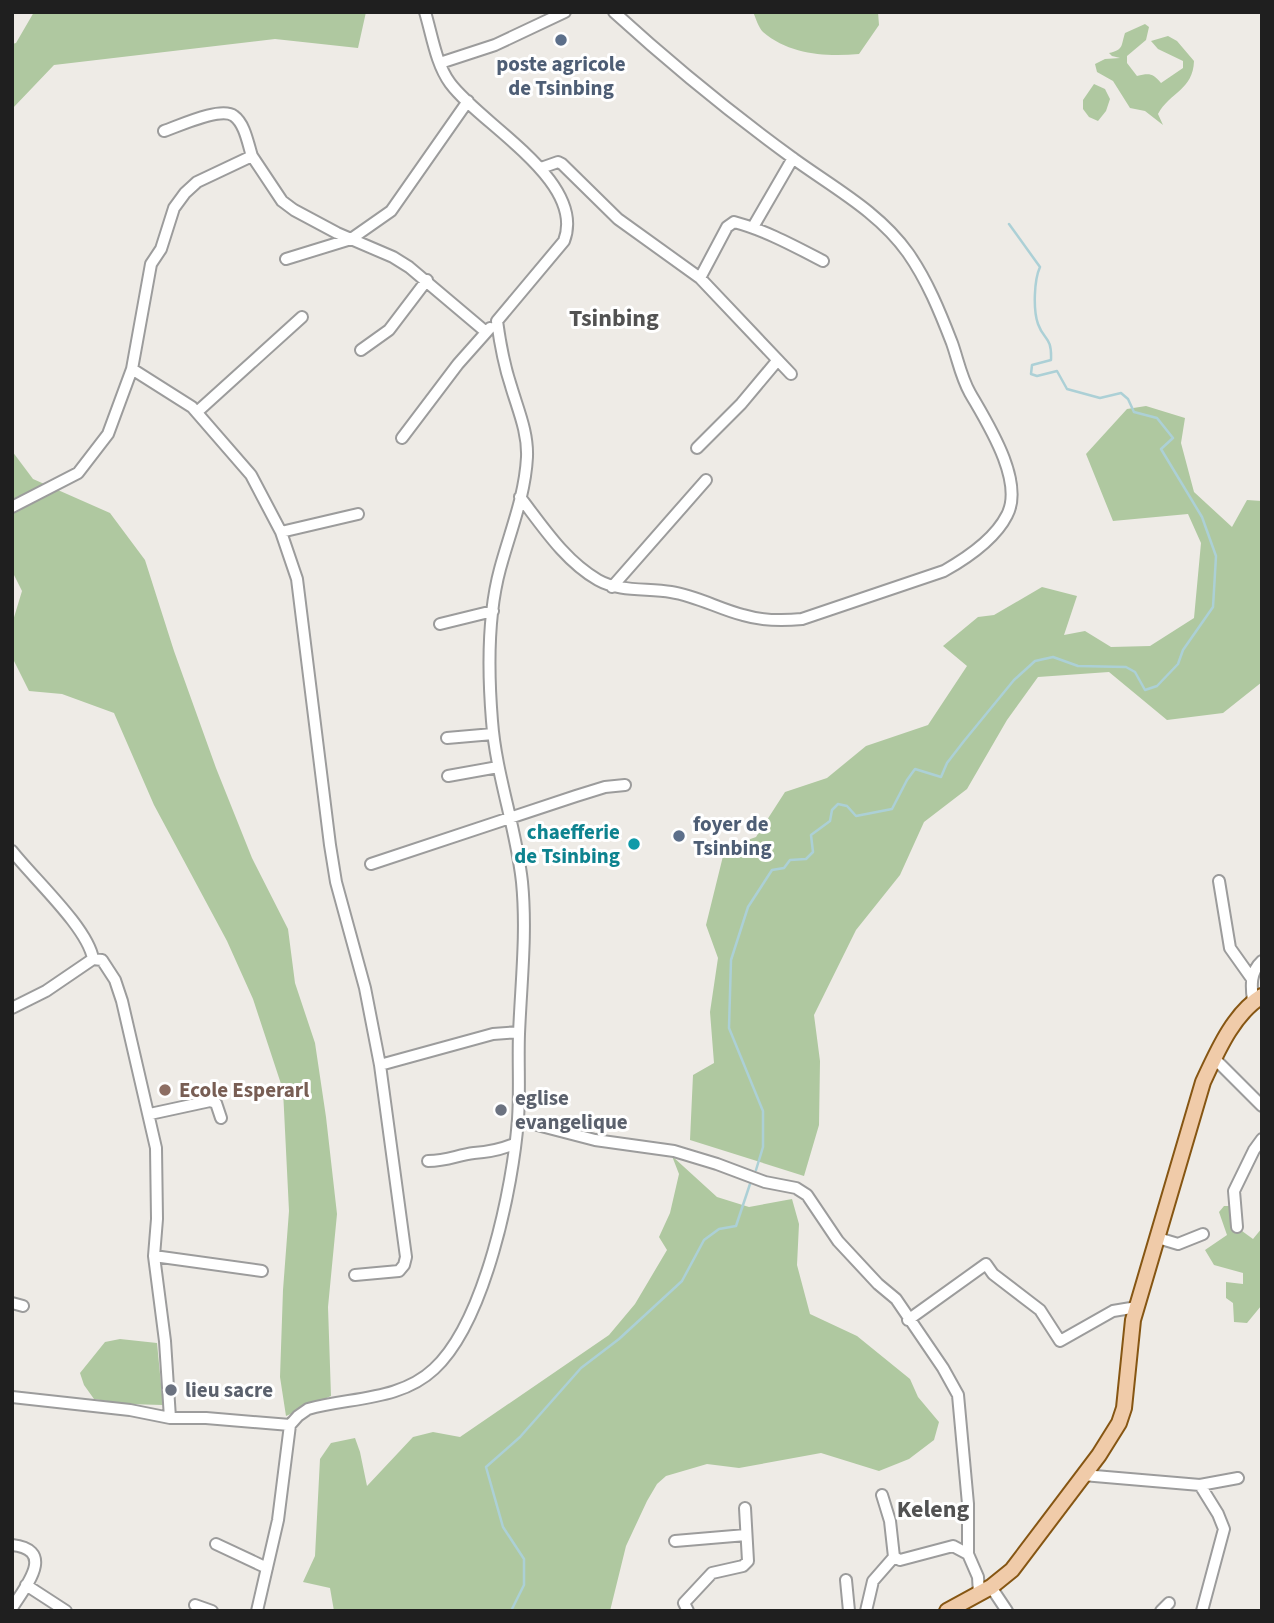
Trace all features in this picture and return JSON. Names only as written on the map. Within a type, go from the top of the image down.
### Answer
[{"type":"main road","points":[[947,1611],[985,1590],[1026,1554],[1109,1441],[1122,1415],[1130,1338],[1137,1307],[1197,1100],[1214,1058],[1240,1017],[1257,999]]},
{"type":"street","points":[[402,438],[486,332],[564,241],[569,229],[562,202],[541,168],[449,81],[440,63],[425,12]]},
{"type":"street","points":[[440,63],[495,45],[565,12]]},
{"type":"street","points":[[520,498],[571,559],[612,587],[672,592],[740,615],[780,621],[802,619],[944,571],[986,540],[1008,514],[1010,487],[999,441],[960,373],[939,307],[908,253],[877,219],[793,158],[614,12]]},
{"type":"street","points":[[286,259],[351,239],[391,211],[468,101]]},
{"type":"street","points":[[164,131],[222,111],[233,115],[242,127],[252,156],[282,201],[351,239],[393,257],[427,280],[486,332]]},
{"type":"street","points":[[12,507],[78,473],[108,434],[132,369],[151,264],[161,248],[174,208],[185,192],[197,182],[252,156]]},
{"type":"street","points":[[752,227],[793,158]]},
{"type":"street","points":[[541,168],[558,162],[562,164],[618,219],[700,278],[791,374]]},
{"type":"street","points":[[700,278],[730,224],[734,222],[752,227],[822,261]]},
{"type":"street","points":[[361,350],[389,330],[427,280]]},
{"type":"street","points":[[197,412],[302,317]]},
{"type":"street","points":[[257,1611],[278,1520],[290,1425],[308,1409],[389,1394],[433,1370],[447,1354],[491,1267],[514,1144],[518,1121],[519,1032],[525,955],[522,894],[494,734],[491,669],[493,611],[500,568],[520,498],[527,454],[524,429],[510,386],[497,321]]},
{"type":"street","points":[[697,448],[741,404],[777,361]]},
{"type":"street","points":[[132,369],[192,407],[251,475],[281,532],[297,579],[336,882],[365,988],[380,1065],[405,1257],[404,1265],[399,1271],[355,1275]]},
{"type":"street","points":[[612,587],[706,480]]},
{"type":"street","points":[[281,532],[358,514]]},
{"type":"street","points":[[440,624],[493,611]]},
{"type":"street","points":[[447,738],[494,734]]},
{"type":"street","points":[[448,776],[498,766]]},
{"type":"street","points":[[372,864],[585,793],[625,785]]},
{"type":"street","points":[[12,851],[77,926],[92,949],[93,959]]},
{"type":"street","points":[[1219,881],[1230,948],[1252,979],[1257,999]]},
{"type":"street","points":[[12,1008],[46,991],[93,959],[102,960],[115,980],[150,1114],[156,1148],[154,1256],[165,1341],[170,1418]]},
{"type":"street","points":[[1252,979],[1256,967],[1262,961]]},
{"type":"street","points":[[380,1065],[493,1034],[519,1032]]},
{"type":"street","points":[[1214,1058],[1262,1106]]},
{"type":"street","points":[[150,1114],[210,1101],[216,1103],[221,1118]]},
{"type":"street","points":[[518,1121],[595,1140],[674,1151],[765,1182],[796,1188],[807,1195],[838,1241],[878,1284],[896,1299],[958,1395],[968,1504],[968,1554],[985,1590],[1007,1611]]},
{"type":"street","points":[[1237,1227],[1234,1191],[1262,1139]]},
{"type":"street","points":[[428,1161],[445,1161],[473,1153],[489,1153],[514,1144]]},
{"type":"street","points":[[1158,1238],[1178,1244],[1203,1234]]},
{"type":"street","points":[[154,1256],[262,1271]]},
{"type":"street","points":[[908,1320],[986,1264],[993,1274],[1040,1310],[1060,1341],[1113,1311],[1137,1307]]},
{"type":"street","points":[[12,1397],[170,1418],[290,1425]]},
{"type":"street","points":[[1083,1475],[1200,1485],[1238,1478]]},
{"type":"street","points":[[1200,1485],[1224,1529],[1202,1611]]},
{"type":"street","points":[[866,1611],[873,1581],[894,1557],[890,1521],[882,1496]]},
{"type":"street","points":[[688,1611],[684,1603],[709,1575],[746,1565],[745,1508]]},
{"type":"street","points":[[675,1541],[746,1535]]},
{"type":"street","points":[[216,1544],[267,1567]]},
{"type":"street","points":[[12,1545],[33,1552],[36,1559],[34,1571],[12,1608]]},
{"type":"street","points":[[894,1557],[900,1560],[953,1546],[968,1554]]},
{"type":"street","points":[[846,1580],[849,1611]]},
{"type":"street","points":[[26,1585],[66,1611]]},
{"type":"street","points":[[195,1605],[212,1611]]},
{"type":"green space","points":[[34,12],[366,12],[358,48],[275,39],[54,65],[12,109],[12,44],[16,43]]},
{"type":"green space","points":[[753,12],[878,12],[879,25],[859,54],[809,53],[785,46],[763,32]]},
{"type":"green space","points":[[1145,24],[1149,27],[1146,40],[1127,56],[1127,63],[1137,76],[1150,75],[1161,83],[1183,68],[1183,61],[1158,49],[1151,41],[1168,36],[1177,41],[1194,61],[1190,78],[1158,114],[1163,125],[1145,111],[1130,108],[1113,81],[1097,72],[1095,64],[1105,59],[1120,58],[1109,53],[1120,49],[1125,33]]},
{"type":"green space","points":[[1094,84],[1105,89],[1110,99],[1106,111],[1098,121],[1089,117],[1083,109],[1083,100]]},
{"type":"green space","points":[[1146,406],[1185,418],[1181,443],[1194,492],[1232,527],[1247,500],[1262,501],[1262,682],[1223,713],[1167,720],[1109,672],[1038,677],[1007,720],[967,789],[924,822],[900,875],[856,930],[814,1015],[820,1061],[819,1125],[804,1176],[690,1140],[693,1075],[714,1063],[710,1012],[718,958],[706,925],[725,848],[756,837],[785,792],[827,778],[866,746],[928,725],[967,666],[943,646],[978,617],[994,615],[1042,587],[1077,596],[1064,635],[1085,631],[1111,647],[1150,646],[1194,618],[1201,543],[1188,514],[1113,521],[1086,454],[1127,409]]},
{"type":"green space","points":[[12,451],[33,479],[110,513],[145,560],[216,768],[252,858],[288,929],[295,983],[315,1043],[337,1214],[328,1307],[331,1396],[286,1416],[280,1377],[289,1211],[283,1090],[253,999],[227,941],[154,805],[114,713],[62,694],[29,691],[12,657],[12,624],[22,591],[12,571]]},
{"type":"green space","points":[[672,1156],[717,1197],[749,1207],[792,1199],[799,1224],[797,1265],[810,1314],[857,1336],[910,1379],[918,1397],[939,1422],[934,1440],[909,1459],[879,1471],[821,1453],[739,1468],[707,1464],[666,1476],[657,1484],[647,1501],[626,1546],[610,1611],[334,1611],[330,1588],[303,1582],[315,1556],[320,1459],[331,1443],[355,1438],[367,1486],[413,1437],[433,1432],[460,1437],[609,1335],[635,1304],[667,1250],[659,1237],[670,1213],[679,1174]]},
{"type":"green space","points":[[1224,1206],[1230,1206],[1240,1212],[1242,1231],[1253,1239],[1262,1228],[1261,1306],[1247,1323],[1234,1322],[1233,1303],[1226,1298],[1226,1282],[1243,1284],[1243,1273],[1214,1265],[1205,1250],[1227,1235],[1219,1212]]},
{"type":"green space","points":[[120,1339],[157,1343],[163,1405],[127,1404],[94,1399],[84,1385],[80,1373],[105,1342]]},
{"type":"waterway","points":[[756,1170],[763,1147],[763,1111],[729,1028],[731,960],[748,907],[772,870],[784,868],[790,860],[806,859],[813,852],[811,835],[830,821],[832,810],[838,804],[847,806],[856,816],[892,809],[915,769],[941,777],[947,763],[964,741],[1014,680],[1035,661],[1053,657],[1078,666],[1126,667],[1135,672],[1145,690],[1157,686],[1178,664],[1183,650],[1213,607],[1216,556],[1202,517],[1161,449],[1173,438],[1157,418],[1134,412],[1128,399],[1121,393],[1100,398],[1067,389],[1057,371],[1037,376],[1031,374],[1032,365],[1051,360],[1049,343],[1040,329],[1035,311],[1035,287],[1040,267],[1009,224]]},
{"type":"waterway","points":[[511,1611],[524,1585],[524,1559],[503,1527],[486,1467],[520,1437],[581,1368],[619,1339],[682,1281],[704,1240],[719,1229],[736,1226],[750,1184]]},
{"type":"place","name":"poste agricole de Tsinbing","points":[[561,40]]},
{"type":"place","name":"foyer de Tsinbing","points":[[679,836]]},
{"type":"place","name":"chaefferie de Tsinbing","points":[[634,844]]},
{"type":"place","name":"Ecole Esperarl","points":[[165,1090]]},
{"type":"place","name":"eglise evangelique","points":[[501,1110]]},
{"type":"place","name":"lieu sacre","points":[[171,1390]]},
{"type":"district","name":"Tsinbing","points":[[614,318]]},
{"type":"district","name":"Keleng","points":[[933,1509]]}]
